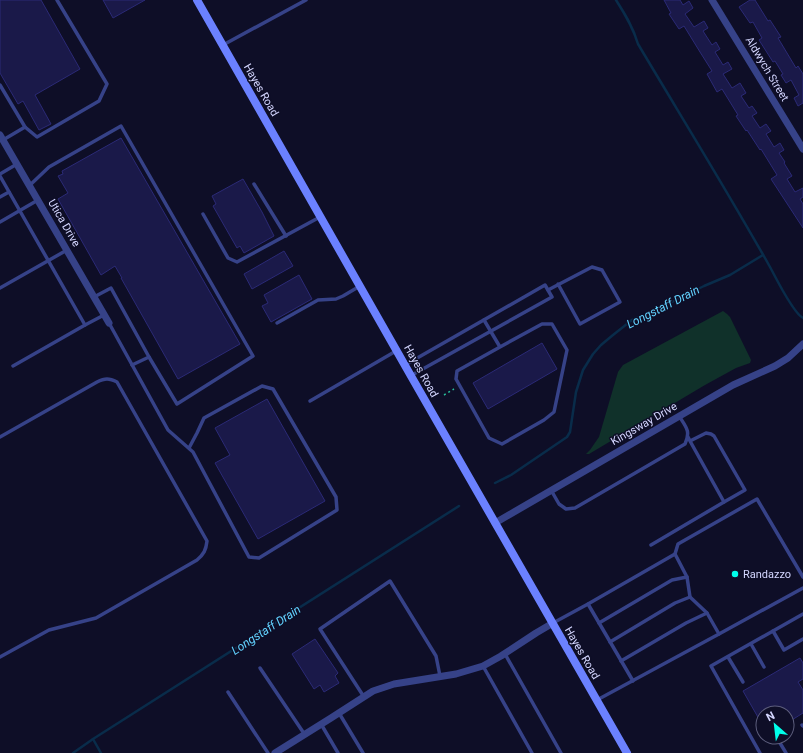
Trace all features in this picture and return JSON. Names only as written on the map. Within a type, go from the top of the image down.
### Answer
[{"type":"main road","name":"Hayes Road","points":[[197,0],[397,350],[410,376],[627,753]]},
{"type":"street","name":"Aldwych Street","points":[[712,0],[803,149]]},
{"type":"street","name":"Utica Drive","points":[[2,137],[109,323]]},
{"type":"street","name":"Kingsway Drive","points":[[495,522],[733,385],[775,366],[788,358],[803,344]]},
{"type":"street","points":[[275,753],[372,691],[394,684],[456,674],[483,666],[505,654],[553,623]]},
{"type":"lane","points":[[0,85],[25,127],[37,138],[99,101],[107,84],[57,0]]},
{"type":"lane","points":[[223,45],[306,0]]},
{"type":"lane","points":[[29,186],[49,167],[121,126],[253,356],[177,404],[111,288],[94,297]]},
{"type":"lane","points":[[2,137],[25,127]]},
{"type":"lane","points":[[17,164],[0,175],[85,325]]},
{"type":"lane","points":[[254,184],[286,236]]},
{"type":"lane","points":[[0,197],[9,192]]},
{"type":"lane","points":[[0,222],[38,200]]},
{"type":"lane","points":[[203,214],[228,258],[237,262],[320,216]]},
{"type":"lane","points":[[0,288],[67,250]]},
{"type":"lane","points":[[548,290],[558,284],[592,267],[602,270],[620,302],[580,324],[558,284]]},
{"type":"lane","points":[[405,365],[545,285],[552,297],[410,376]]},
{"type":"lane","points":[[277,324],[318,300],[336,299],[360,286]]},
{"type":"lane","points":[[13,366],[104,315]]},
{"type":"lane","points":[[484,320],[500,347]]},
{"type":"lane","points":[[109,323],[168,430],[188,448],[193,452],[249,557],[259,558],[337,510],[336,497],[273,389],[262,386],[204,418],[197,434],[188,448]]},
{"type":"lane","points":[[542,324],[552,324],[568,350],[554,412],[544,420],[502,444],[489,438],[456,379],[457,372],[500,347],[542,324]]},
{"type":"lane","points":[[310,401],[397,350]]},
{"type":"lane","points":[[132,365],[149,357]]},
{"type":"lane","points":[[0,437],[104,379],[111,379],[117,382],[207,541],[203,555],[197,560],[96,618],[49,630],[0,657]]},
{"type":"lane","points":[[678,416],[686,427],[690,441],[724,502]]},
{"type":"lane","points":[[651,545],[745,490],[714,436],[706,432],[690,441]]},
{"type":"lane","points":[[551,490],[559,504],[566,509],[575,508],[685,444],[688,437]]},
{"type":"lane","points":[[553,623],[675,554],[678,544],[757,499],[803,577]]},
{"type":"lane","points":[[675,554],[687,577],[690,597],[707,614],[719,634]]},
{"type":"lane","points":[[599,623],[672,580],[687,577]]},
{"type":"lane","points":[[362,698],[320,629],[390,581],[436,656],[440,676]]},
{"type":"lane","points":[[596,700],[803,588]]},
{"type":"lane","points":[[610,642],[675,603],[690,597]]},
{"type":"lane","points":[[588,604],[632,681]]},
{"type":"lane","points":[[621,661],[686,623],[707,614]]},
{"type":"lane","points":[[760,753],[711,666],[803,614]]},
{"type":"lane","points":[[773,631],[784,650],[803,639]]},
{"type":"lane","points":[[751,644],[764,667]]},
{"type":"lane","points":[[505,654],[561,753]]},
{"type":"lane","points":[[728,657],[743,682]]},
{"type":"lane","points":[[483,666],[532,753]]},
{"type":"lane","points":[[260,668],[305,735]]},
{"type":"lane","points":[[228,692],[268,753]]},
{"type":"lane","points":[[339,713],[363,753]]},
{"type":"lane","points":[[321,724],[338,753]]},
{"type":"path","points":[[444,395],[460,386]]},
{"type":"green space","points":[[723,311],[730,317],[751,360],[750,363],[736,368],[705,385],[589,454],[586,454],[599,437],[618,372],[623,365]]},
{"type":"building","points":[[0,0],[41,0],[80,69],[35,95],[51,124],[39,130],[23,101],[18,104],[0,73]]},
{"type":"building","points":[[103,0],[145,0],[113,18]]},
{"type":"building","points":[[664,0],[680,0],[683,5],[689,1],[693,8],[685,14],[694,27],[704,21],[708,28],[703,31],[712,45],[716,42],[720,49],[715,52],[723,65],[728,62],[732,69],[723,74],[732,88],[740,83],[746,93],[741,96],[749,108],[752,106],[757,113],[752,116],[760,128],[766,124],[771,131],[766,134],[774,147],[780,143],[784,150],[779,153],[792,176],[787,179],[795,192],[803,188],[803,197],[800,199],[803,204],[803,228],[771,179],[777,175],[761,149],[760,150],[736,116],[738,115],[722,89],[717,92],[707,74],[712,71],[684,26],[679,29],[669,14],[671,13]]},
{"type":"building","points":[[750,0],[755,0],[768,21],[770,20],[781,37],[778,38],[796,68],[798,66],[803,74],[803,103],[798,106],[794,98],[799,95],[791,80],[786,83],[781,75],[783,74],[775,61],[773,62],[759,40],[762,38],[753,22],[750,23],[739,7]]},
{"type":"building","points":[[121,138],[240,344],[178,379],[115,266],[101,275],[58,199],[68,193],[58,176],[63,174],[62,171]]},
{"type":"building","points":[[243,179],[274,236],[244,253],[240,246],[237,248],[213,206],[216,204],[212,196]]},
{"type":"building","points":[[284,251],[293,266],[252,289],[244,274]]},
{"type":"building","points":[[299,275],[312,299],[271,322],[262,306],[268,303],[264,295]]},
{"type":"building","points":[[542,343],[557,369],[488,409],[473,383]]},
{"type":"building","points":[[267,399],[325,501],[258,539],[215,463],[230,455],[215,428]]},
{"type":"building","points":[[315,639],[338,673],[335,676],[339,683],[324,692],[320,685],[314,689],[292,654]]},
{"type":"building","points":[[800,658],[803,663],[803,679],[798,682],[803,690],[803,713],[795,718],[795,705],[755,705],[755,712],[743,691]]},
{"type":"waterway","points":[[616,0],[626,16],[638,44],[738,211],[785,295],[794,309],[803,318]]},
{"type":"waterway","name":"Longstaff Drain","points":[[495,483],[511,475],[567,437],[570,432],[576,392],[583,370],[593,354],[601,345],[632,320],[730,275],[763,255]]},
{"type":"waterway","name":"Longstaff Drain","points":[[73,753],[459,506]]},
{"type":"waterway","points":[[93,739],[101,753]]},
{"type":"place","name":"Randazzo","points":[[735,574]]}]
